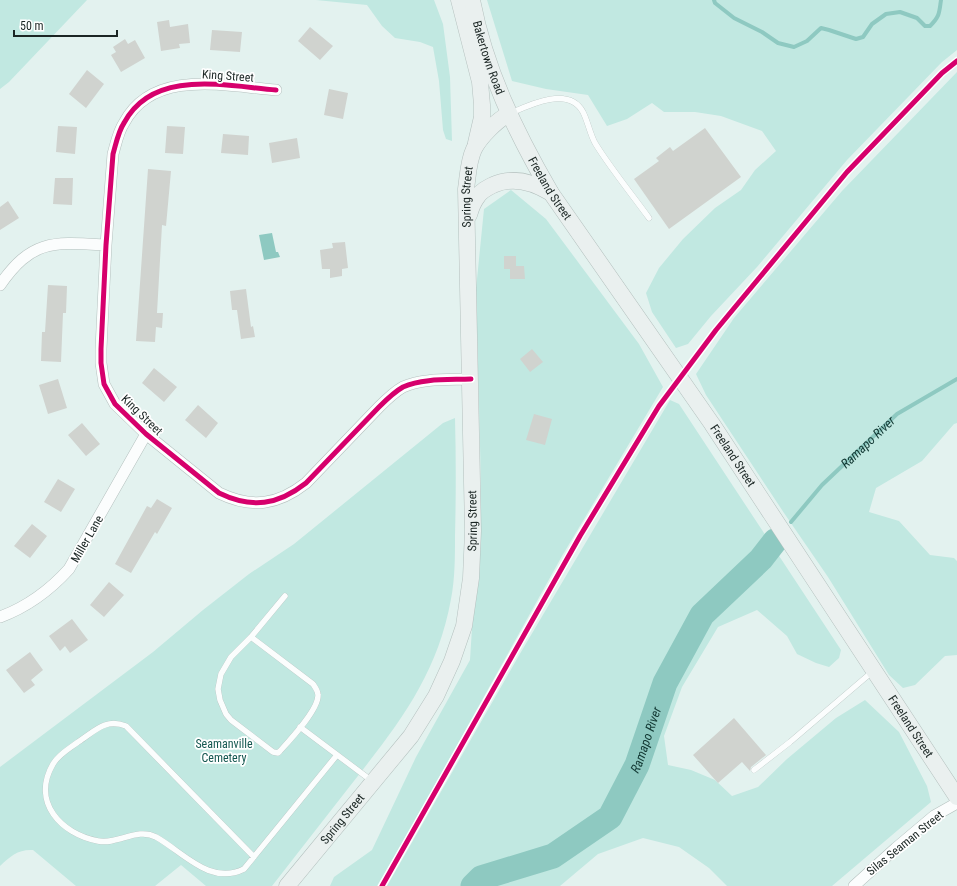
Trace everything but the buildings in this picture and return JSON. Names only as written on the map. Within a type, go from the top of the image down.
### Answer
[{"type":"street","points":[[459,0],[480,82],[482,117],[475,149]]},
{"type":"street","name":"Bakertown Road","points":[[472,0],[481,38],[509,114]]},
{"type":"street","name":"King Street","points":[[276,90],[189,84],[166,88],[145,99],[135,108],[124,122],[113,154],[106,245],[101,349],[104,384],[115,404],[146,434],[219,493],[229,498],[252,503],[265,502],[285,497],[296,491],[306,483],[379,407],[402,388],[413,383],[471,379]]},
{"type":"street","name":"Spring Street","points":[[287,886],[411,736],[436,696],[452,661],[464,626],[472,578],[473,531],[466,189],[468,170],[475,149],[495,124],[509,114]]},
{"type":"street","name":"Freeland Street","points":[[509,114],[529,156],[551,193],[712,424],[957,797]]},
{"type":"street","points":[[466,222],[473,202],[478,195],[486,188],[496,183],[507,180],[518,180],[539,186],[551,193]]},
{"type":"street","points":[[0,285],[14,266],[29,254],[40,249],[64,243],[106,245]]},
{"type":"street","name":"Miller Lane","points":[[0,617],[10,614],[35,600],[59,580],[69,569],[146,434]]},
{"type":"street","name":"Silas Seaman Street","points":[[854,886],[934,816],[957,803]]},
{"type":"lane","points":[[509,114],[544,100],[565,100],[578,105],[586,119],[595,142],[648,218]]},
{"type":"lane","points":[[251,637],[316,688],[318,696],[316,706],[280,751],[276,753],[231,720],[226,714],[220,700],[218,689],[221,674],[231,657],[251,637],[285,596]]},
{"type":"lane","points":[[754,770],[790,742],[874,671]]},
{"type":"lane","points":[[254,857],[126,726],[114,722],[103,726],[59,756],[49,773],[46,796],[49,807],[52,814],[74,833],[85,838],[106,842],[140,833],[151,835],[160,840],[192,866],[203,873],[218,878],[233,876],[239,873],[254,857],[337,755]]},
{"type":"lane","points":[[300,727],[373,783]]},
{"type":"green space","points":[[0,0],[87,0],[9,82],[0,89]]},
{"type":"green space","points":[[316,0],[434,0],[443,24],[450,77],[452,141],[446,139],[443,130],[439,81],[433,47],[420,42],[395,38],[382,26],[367,5]]},
{"type":"green space","points":[[487,0],[957,0],[957,50],[942,62],[847,160],[757,267],[711,316],[688,344],[676,348],[652,312],[646,293],[659,268],[683,239],[715,208],[741,190],[755,170],[776,151],[762,131],[721,116],[695,112],[664,112],[652,103],[627,119],[607,126],[588,95],[546,89],[512,81]]},
{"type":"green space","points":[[957,72],[957,423],[954,424],[922,461],[876,488],[869,512],[899,521],[930,555],[954,558],[957,561],[957,655],[945,656],[915,685],[903,688],[889,675],[828,577],[706,395],[696,374],[734,318],[842,191]]},
{"type":"green space","points":[[511,190],[546,219],[639,344],[663,387],[562,556],[411,828],[377,886],[330,886],[334,877],[372,850],[416,757],[470,660],[481,485],[476,289],[484,209]]},
{"type":"green space","points":[[670,400],[679,404],[841,650],[839,658],[829,667],[797,654],[787,636],[757,610],[718,627],[682,687],[664,736],[668,765],[691,770],[715,780],[732,796],[758,787],[787,759],[836,718],[865,700],[899,732],[927,786],[931,802],[832,886],[727,886],[709,868],[679,847],[643,838],[598,854],[560,886],[387,886],[521,652]]},
{"type":"green space","name":"Seamanville Cemetery","points":[[455,418],[456,491],[454,576],[445,627],[436,653],[425,677],[399,721],[272,886],[206,886],[181,865],[155,886],[76,886],[33,850],[19,852],[7,859],[0,866],[0,767],[153,652],[249,574],[294,544],[443,423]]},
{"type":"water","points":[[272,233],[276,252],[278,252],[280,257],[264,260],[259,235]]},
{"type":"waterway","points":[[714,0],[715,3],[734,18],[762,32],[778,43],[794,47],[807,41],[821,28],[856,39],[863,37],[872,24],[886,14],[900,12],[917,18],[925,26],[930,26],[936,20],[941,0]]},
{"type":"waterway","name":"Ramapo River","points":[[791,522],[822,485],[897,414],[957,379]]},
{"type":"waterway","name":"Ramapo River","points":[[473,886],[481,878],[553,856],[610,817],[637,765],[665,683],[702,615],[761,559],[775,541]]},
{"type":"cycle path","points":[[382,886],[580,536],[659,406],[716,330],[847,172],[942,73],[957,61]]},
{"type":"cycle path","points":[[276,90],[214,84],[192,84],[172,87],[153,94],[137,106],[124,123],[117,138],[113,154],[106,245],[101,349],[104,384],[115,404],[146,434],[219,493],[231,498],[254,503],[275,500],[296,490],[306,483],[382,404],[403,387],[419,382],[471,379]]}]
